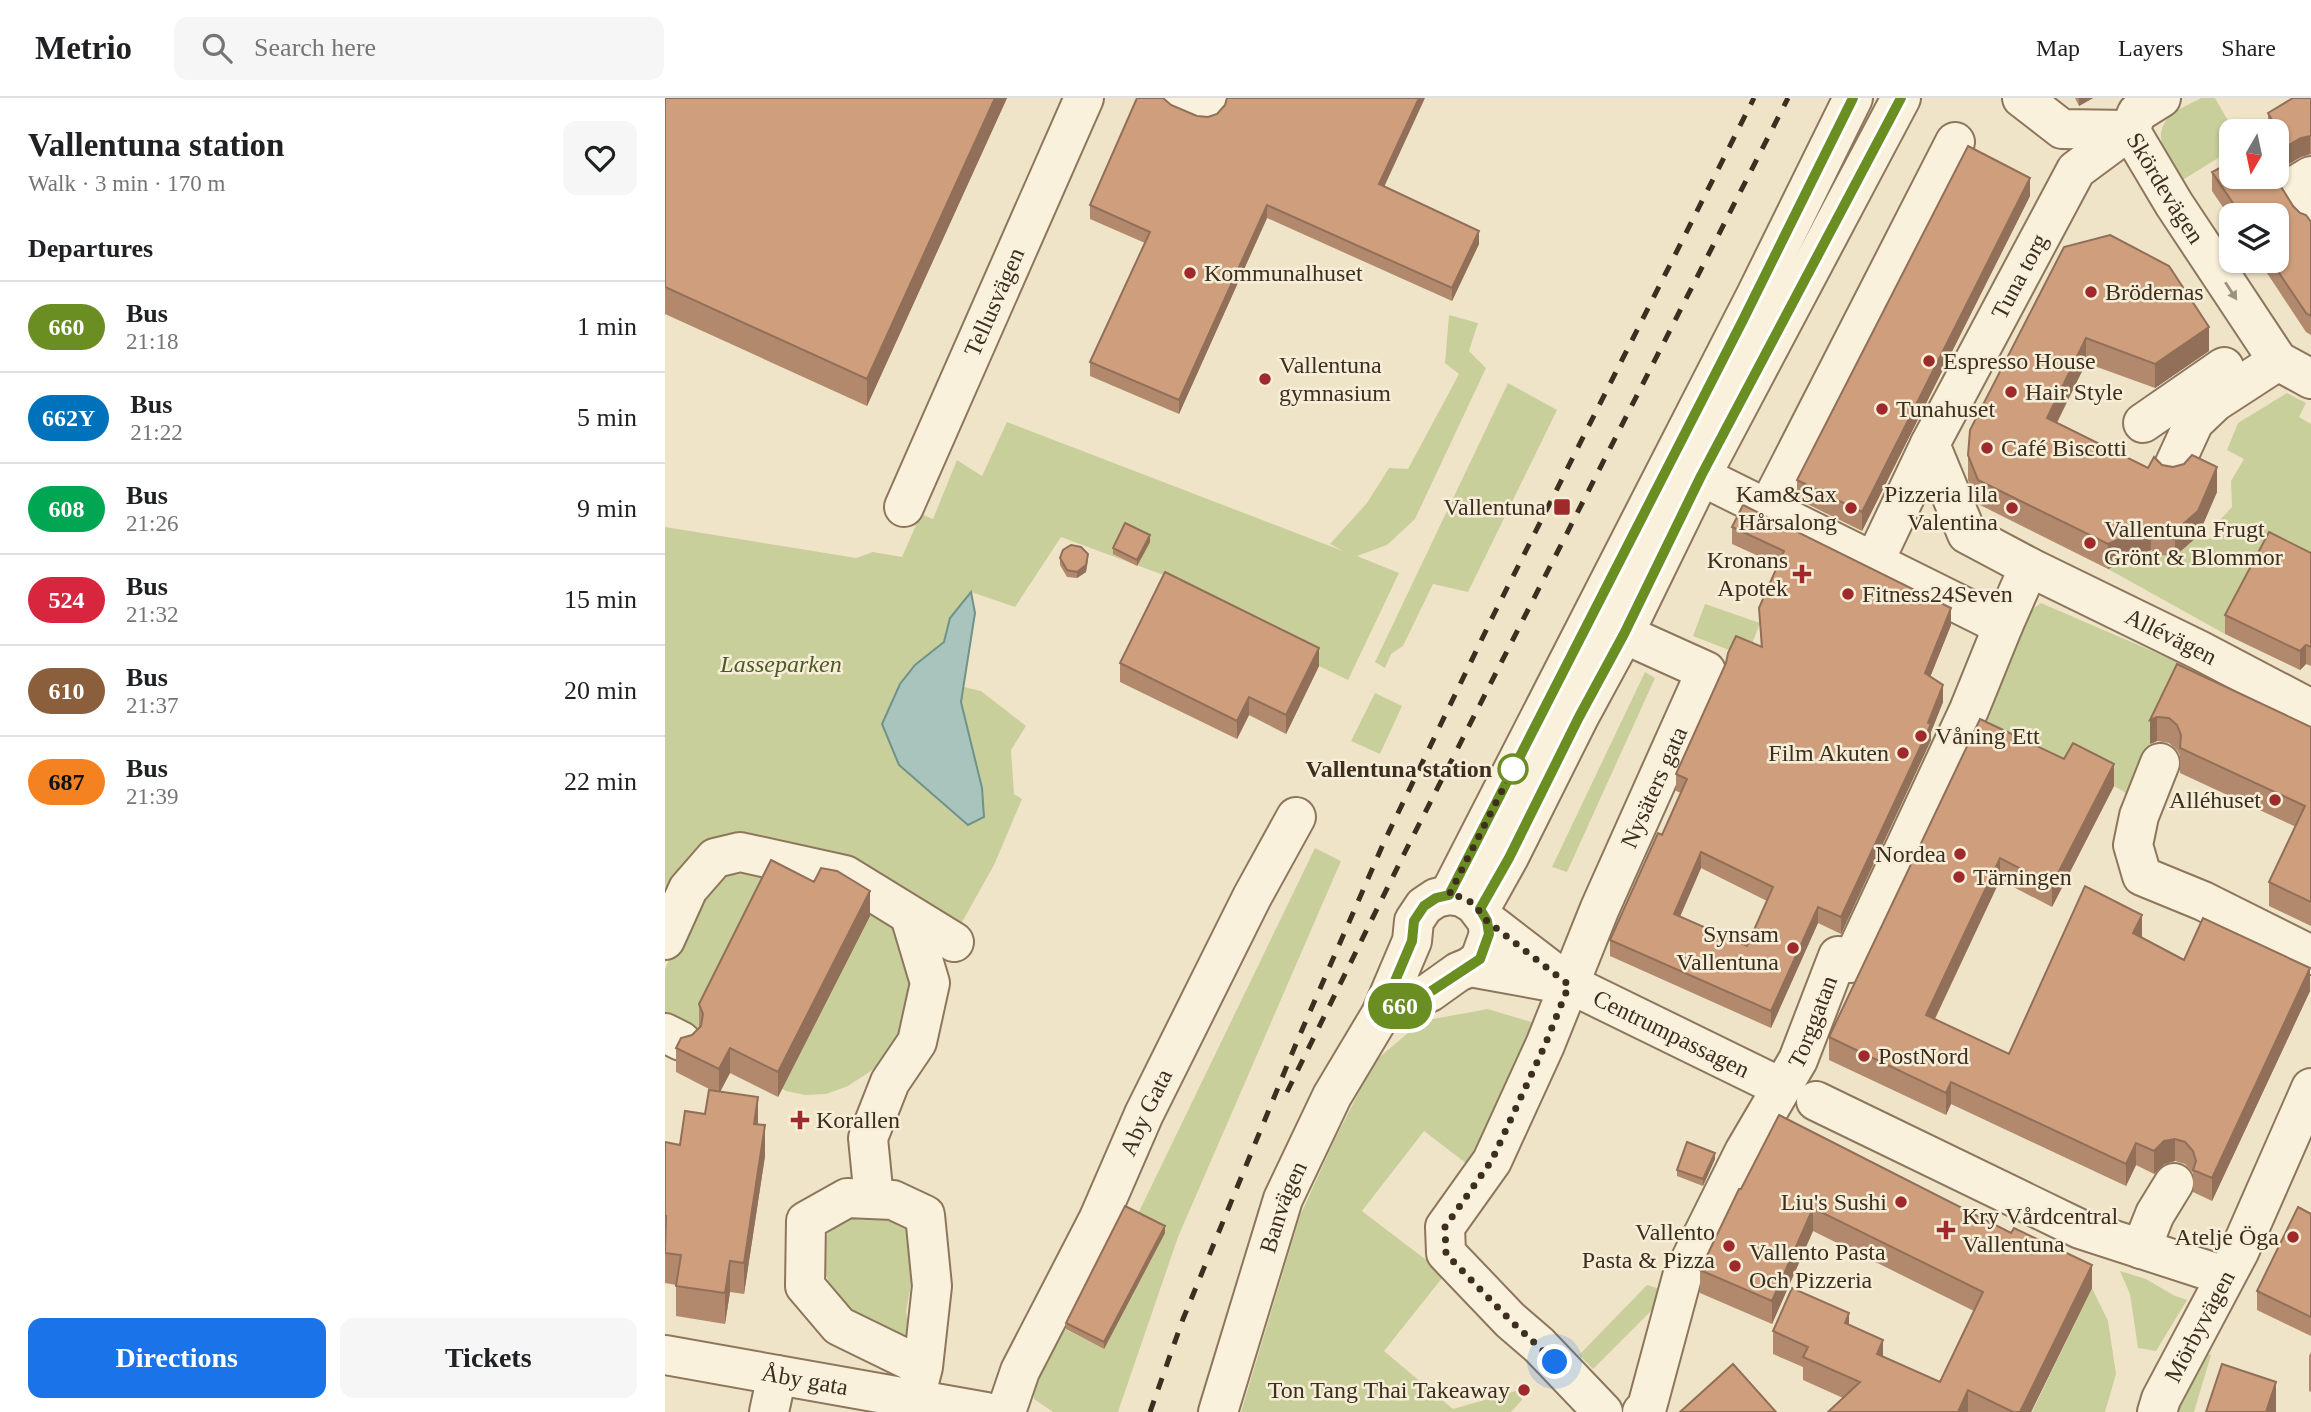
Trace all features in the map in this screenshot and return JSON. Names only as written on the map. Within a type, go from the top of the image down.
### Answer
[{"type":"street","name":"Tellusvägen","points":[[904,507],[1084,98]]},
{"type":"street","points":[[1180,98],[1205,109],[1210,98]]},
{"type":"street","name":"Banvägen","points":[[1472,908],[1743,320],[1853,98]]},
{"type":"street","name":"Banvägen","points":[[1472,908],[1509,858],[1579,717],[1624,634],[1701,476],[1901,98]]},
{"type":"street","points":[[1991,98],[2076,170]]},
{"type":"street","name":"Tuna torg","points":[[1874,562],[1930,444],[2076,170],[2130,130],[2137,113],[2161,98]]},
{"type":"street","name":"Skördevägen","points":[[2033,103],[2062,129],[2130,130],[2174,204],[2270,350],[2311,379]]},
{"type":"street","points":[[1767,510],[1955,142]]},
{"type":"street","points":[[2311,176],[2294,186],[2311,213]]},
{"type":"street","points":[[2143,423],[2270,350]]},
{"type":"street","points":[[2172,470],[2194,422],[2270,350]]},
{"type":"street","points":[[1701,476],[1874,562],[1998,637],[2029,567],[1967,534],[1930,444]]},
{"type":"street","name":"Allévägen","points":[[2029,567],[2199,650],[2311,709]]},
{"type":"street","name":"Nysäters gata","points":[[1569,985],[1600,908],[1706,671],[1624,634]]},
{"type":"street","name":"Torggatan","points":[[1641,1412],[1647,1407],[1682,1277],[1722,1194],[1798,1060],[1838,956],[1851,962],[1969,710],[1998,637]]},
{"type":"street","points":[[2160,764],[2139,816],[2133,845],[2142,876],[2203,901],[2311,955]]},
{"type":"street","name":"Aby Gata","points":[[1006,1412],[1020,1371],[1098,1220],[1144,1114],[1252,897],[1296,817]]},
{"type":"street","points":[[665,940],[688,889],[715,858],[740,852],[845,875],[954,942]]},
{"type":"street","name":"Banvägen","points":[[1218,1412],[1283,1199],[1332,1096],[1381,1014],[1412,941],[1414,921],[1424,906],[1436,898],[1472,908],[1489,934],[1480,959],[1430,992],[1381,1014]]},
{"type":"street","name":"Centrumpassagen","points":[[1472,908],[1569,985],[1772,1083]]},
{"type":"street","points":[[874,1199],[868,1138],[890,1082],[917,1042],[930,984],[910,916]]},
{"type":"street","points":[[1412,941],[1425,964],[1444,972],[1464,970]]},
{"type":"street","name":"Centrumpassagen","points":[[1464,970],[1569,985]]},
{"type":"street","points":[[1569,985],[1545,1045],[1492,1160],[1445,1227],[1446,1254],[1604,1412]]},
{"type":"street","name":"Mörbyvägen","points":[[2157,1412],[2161,1399],[2239,1252],[2311,1088]]},
{"type":"street","points":[[1816,1101],[2081,1229],[2225,1276]]},
{"type":"street","points":[[2141,1249],[2155,1214],[2174,1183]]},
{"type":"street","points":[[847,1198],[893,1200],[925,1215],[932,1286],[919,1382],[839,1326],[805,1286],[806,1221],[847,1198]]},
{"type":"street","name":"Åby gata","points":[[665,1355],[777,1375],[919,1382],[986,1412]]},
{"type":"street","points":[[769,1412],[777,1375]]},
{"type":"green space","points":[[2201,98],[2215,98],[2227,119],[2219,119],[2219,157],[2181,181],[2161,143],[2163,127],[2173,113]]},
{"type":"green space","name":"Lasseparken","points":[[1449,315],[1478,323],[1469,351],[1486,368],[1415,519],[1387,545],[1357,556],[1399,573],[1348,680],[1185,601],[1185,583],[1061,537],[1015,607],[971,592],[950,618],[944,642],[915,665],[968,825],[984,817],[982,788],[961,702],[964,687],[981,691],[1026,726],[1011,750],[1014,794],[1022,799],[994,865],[957,931],[732,846],[665,917],[665,527],[856,558],[873,552],[902,557],[921,514],[933,519],[957,460],[982,476],[1007,422],[1343,551],[1330,544],[1367,503],[1389,468],[1408,469],[1459,374],[1445,363]]},
{"type":"green space","points":[[1508,383],[1557,410],[1468,592],[1433,584],[1403,646],[1391,654],[1385,668],[1375,662]]},
{"type":"green space","points":[[2287,393],[2306,403],[2299,417],[2311,424],[2311,572],[2269,552],[2225,634],[2108,569],[2139,555],[2146,547],[2175,556],[2198,536],[2210,539],[2220,520],[2232,507],[2231,481],[2244,459],[2227,450],[2238,423]]},
{"type":"green space","points":[[2041,603],[2187,666],[2144,756],[2140,801],[2114,786],[1985,728],[2027,613]]},
{"type":"green space","points":[[1705,604],[1760,623],[1747,657],[1693,636]]},
{"type":"green space","points":[[1645,672],[1655,678],[1567,872],[1552,867]]},
{"type":"green space","points":[[1375,693],[1402,706],[1380,754],[1351,741]]},
{"type":"green space","points":[[1315,848],[1341,861],[1178,1237],[1118,1412],[1053,1412],[1034,1399],[1033,1380],[1057,1325],[1104,1349],[1136,1218]]},
{"type":"green space","points":[[715,875],[828,878],[695,1035],[665,1023],[665,969],[698,897]]},
{"type":"green space","points":[[866,901],[904,932],[918,985],[905,1031],[880,1065],[848,1086],[826,1094],[805,1095],[786,1091],[774,1084]]},
{"type":"green space","points":[[1488,1009],[1551,1028],[1475,1170],[1424,1131],[1362,1211],[1434,1266],[1443,1277],[1384,1351],[1453,1409],[1519,1390],[1522,1400],[1511,1412],[1241,1412],[1300,1216],[1375,1061],[1422,1021]]},
{"type":"green space","points":[[870,1213],[904,1222],[916,1257],[906,1312],[914,1351],[866,1327],[833,1293],[819,1257],[834,1223],[847,1216]]},
{"type":"green space","points":[[2120,1271],[2146,1279],[2187,1300],[2156,1351],[2138,1348],[2130,1294]]},
{"type":"green space","points":[[1647,1285],[1673,1293],[1659,1303],[1593,1369],[1579,1355]]},
{"type":"green space","points":[[2092,1288],[2108,1321],[2116,1374],[2105,1412],[2032,1412]]},
{"type":"green space","points":[[2198,1352],[2211,1355],[2194,1412],[2173,1412]]},
{"type":"water","points":[[971,592],[975,613],[961,702],[982,788],[984,817],[968,825],[899,765],[882,724],[900,684],[915,665],[944,642],[950,618]]},
{"type":"building","points":[[665,98],[995,98],[867,379],[665,287]]},
{"type":"building","name":"Kommunalhuset","points":[[1137,98],[1163,98],[1171,105],[1197,116],[1208,117],[1217,114],[1227,98],[1419,98],[1379,184],[1479,231],[1452,288],[1267,205],[1179,400],[1090,362],[1150,232],[1090,205]]},
{"type":"building","points":[[2293,98],[2311,98],[2311,136],[2289,145],[2289,119],[2271,119],[2268,113]]},
{"type":"building","name":"Tunahuset","points":[[1968,146],[2030,178],[1862,512],[1797,480]]},
{"type":"building","points":[[2219,168],[2219,182],[2212,172]]},
{"type":"building","points":[[2223,189],[2282,189],[2293,206],[2311,222],[2311,316],[2306,313],[2279,273],[2289,273],[2289,203],[2233,203]]},
{"type":"building","points":[[2110,235],[2169,266],[2209,327],[2155,364],[2086,338],[2047,418],[2148,468],[2154,457],[2162,465],[2173,467],[2184,464],[2192,455],[2217,467],[2198,511],[2175,531],[2161,531],[2151,525],[2108,544],[1978,480],[1968,455],[1970,430],[2064,247]]},
{"type":"building","points":[[1743,505],[1951,608],[1925,673],[1943,685],[1928,723],[1931,724],[1841,917],[1818,907],[1771,1011],[1610,940],[1658,833],[1662,835],[1687,779],[1676,774],[1736,636],[1762,647],[1759,608],[1784,551],[1732,527]],"holes":[[[1701,852],[1773,887],[1747,946],[1674,914]]]},
{"type":"building","points":[[1125,523],[1150,535],[1137,560],[1113,548]]},
{"type":"building","points":[[2269,532],[2311,553],[2311,647],[2306,645],[2300,651],[2225,615]]},
{"type":"building","points":[[1071,545],[1081,547],[1088,554],[1086,565],[1077,572],[1067,570],[1060,558],[1063,550]]},
{"type":"building","points":[[1165,572],[1319,648],[1286,715],[1249,697],[1237,721],[1120,663]]},
{"type":"building","name":"Alléhuset","points":[[2177,664],[2311,727],[2311,902],[2269,882],[2305,806],[2180,748],[2181,735],[2177,725],[2169,718],[2157,717],[2150,720]]},
{"type":"building","points":[[1980,719],[2064,759],[2073,743],[2114,764],[2052,885],[2000,858],[1926,1015],[2009,1054],[2085,886],[2142,915],[2133,933],[2184,960],[2203,918],[2310,968],[2212,1178],[2193,1170],[2196,1161],[2193,1151],[2185,1142],[2175,1139],[2164,1141],[2154,1151],[2136,1143],[2126,1164],[1951,1082],[1946,1093],[1829,1037]]},
{"type":"building","points":[[771,860],[814,882],[821,868],[837,871],[870,891],[778,1072],[730,1048],[719,1069],[676,1048],[681,1038],[692,1035],[701,1026],[703,1014],[699,1004]]},
{"type":"building","points":[[709,1090],[758,1097],[754,1124],[765,1125],[744,1263],[730,1261],[725,1293],[676,1286],[681,1255],[665,1253],[665,1142],[680,1145],[685,1111],[705,1114]]},
{"type":"building","points":[[1779,1115],[2011,1233],[2014,1228],[2092,1265],[2020,1412],[2013,1412],[1968,1390],[1958,1412],[1828,1412],[1860,1382],[1803,1357],[1808,1347],[1773,1331],[1792,1288],[1849,1313],[1845,1323],[1883,1340],[1877,1354],[1940,1382],[1983,1292],[1813,1208],[1772,1301],[1700,1270]]},
{"type":"building","points":[[1687,1142],[1715,1153],[1703,1179],[1677,1170]]},
{"type":"building","points":[[1125,1206],[1165,1226],[1104,1342],[1066,1323]]},
{"type":"building","points":[[2298,1207],[2311,1214],[2311,1317],[2257,1291]]},
{"type":"building","points":[[1733,1364],[1776,1412],[1680,1412]]},
{"type":"building","points":[[2222,1364],[2276,1382],[2266,1412],[2206,1412]]},
{"type":"railway","points":[[1150,1412],[1183,1319],[1298,1039],[1384,842],[1493,616],[1754,98]]},
{"type":"railway","points":[[1287,1092],[1405,852],[1788,98]]},
{"type":"bus line","name":"660","points":[[1853,98],[1743,320],[1449,895],[1436,898],[1424,906],[1414,921],[1412,941],[1381,1014],[1430,992],[1480,959],[1489,934],[1487,921],[1480,909],[1624,634],[1701,476],[1901,98]]},
{"type":"place","name":"Kommunalhuset","points":[[1190,273]]},
{"type":"place","name":"Brödernas","points":[[2091,292]]},
{"type":"place","name":"Espresso House","points":[[1929,361]]},
{"type":"place","name":"Vallentuna gymnasium","points":[[1265,379]]},
{"type":"place","name":"Hair Style","points":[[2011,392]]},
{"type":"place","name":"Tunahuset","points":[[1882,409]]},
{"type":"place","name":"Café Biscotti","points":[[1987,448]]},
{"type":"place","name":"Vallentuna","points":[[1562,507]]},
{"type":"place","name":"Kam&Sax Hårsalong","points":[[1851,508]]},
{"type":"place","name":"Pizzeria lila Valentina","points":[[2012,508]]},
{"type":"place","name":"Vallentuna Frugt Grönt & Blommor","points":[[2090,543]]},
{"type":"place","name":"Kronans Apotek","points":[[1802,574]]},
{"type":"place","name":"Fitness24Seven","points":[[1848,594]]},
{"type":"place","name":"Våning Ett","points":[[1921,736]]},
{"type":"place","name":"Film Akuten","points":[[1903,753]]},
{"type":"place","name":"Vallentuna station","points":[[1513,769]]},
{"type":"place","name":"Alléhuset","points":[[2275,800]]},
{"type":"place","name":"Nordea","points":[[1960,854]]},
{"type":"place","name":"Tärningen","points":[[1959,877]]},
{"type":"place","name":"Synsam Vallentuna","points":[[1793,948]]},
{"type":"place","name":"PostNord","points":[[1864,1056]]},
{"type":"place","name":"Korallen","points":[[800,1120]]},
{"type":"place","name":"Liu's Sushi","points":[[1901,1202]]},
{"type":"place","name":"Kry Vårdcentral Vallentuna","points":[[1946,1230]]},
{"type":"place","name":"Atelje Öga","points":[[2293,1237]]},
{"type":"place","name":"Vallento Pasta & Pizza","points":[[1729,1246]]},
{"type":"place","name":"Vallento Pasta Och Pizzeria","points":[[1735,1266]]},
{"type":"place","name":"Ton Tang Thai Takeaway","points":[[1524,1390]]},
{"type":"route","points":[[1513,769],[1449,895],[1462,897],[1474,904],[1487,921],[1569,985],[1545,1045],[1492,1160],[1445,1227],[1446,1254],[1555,1362]]}]
